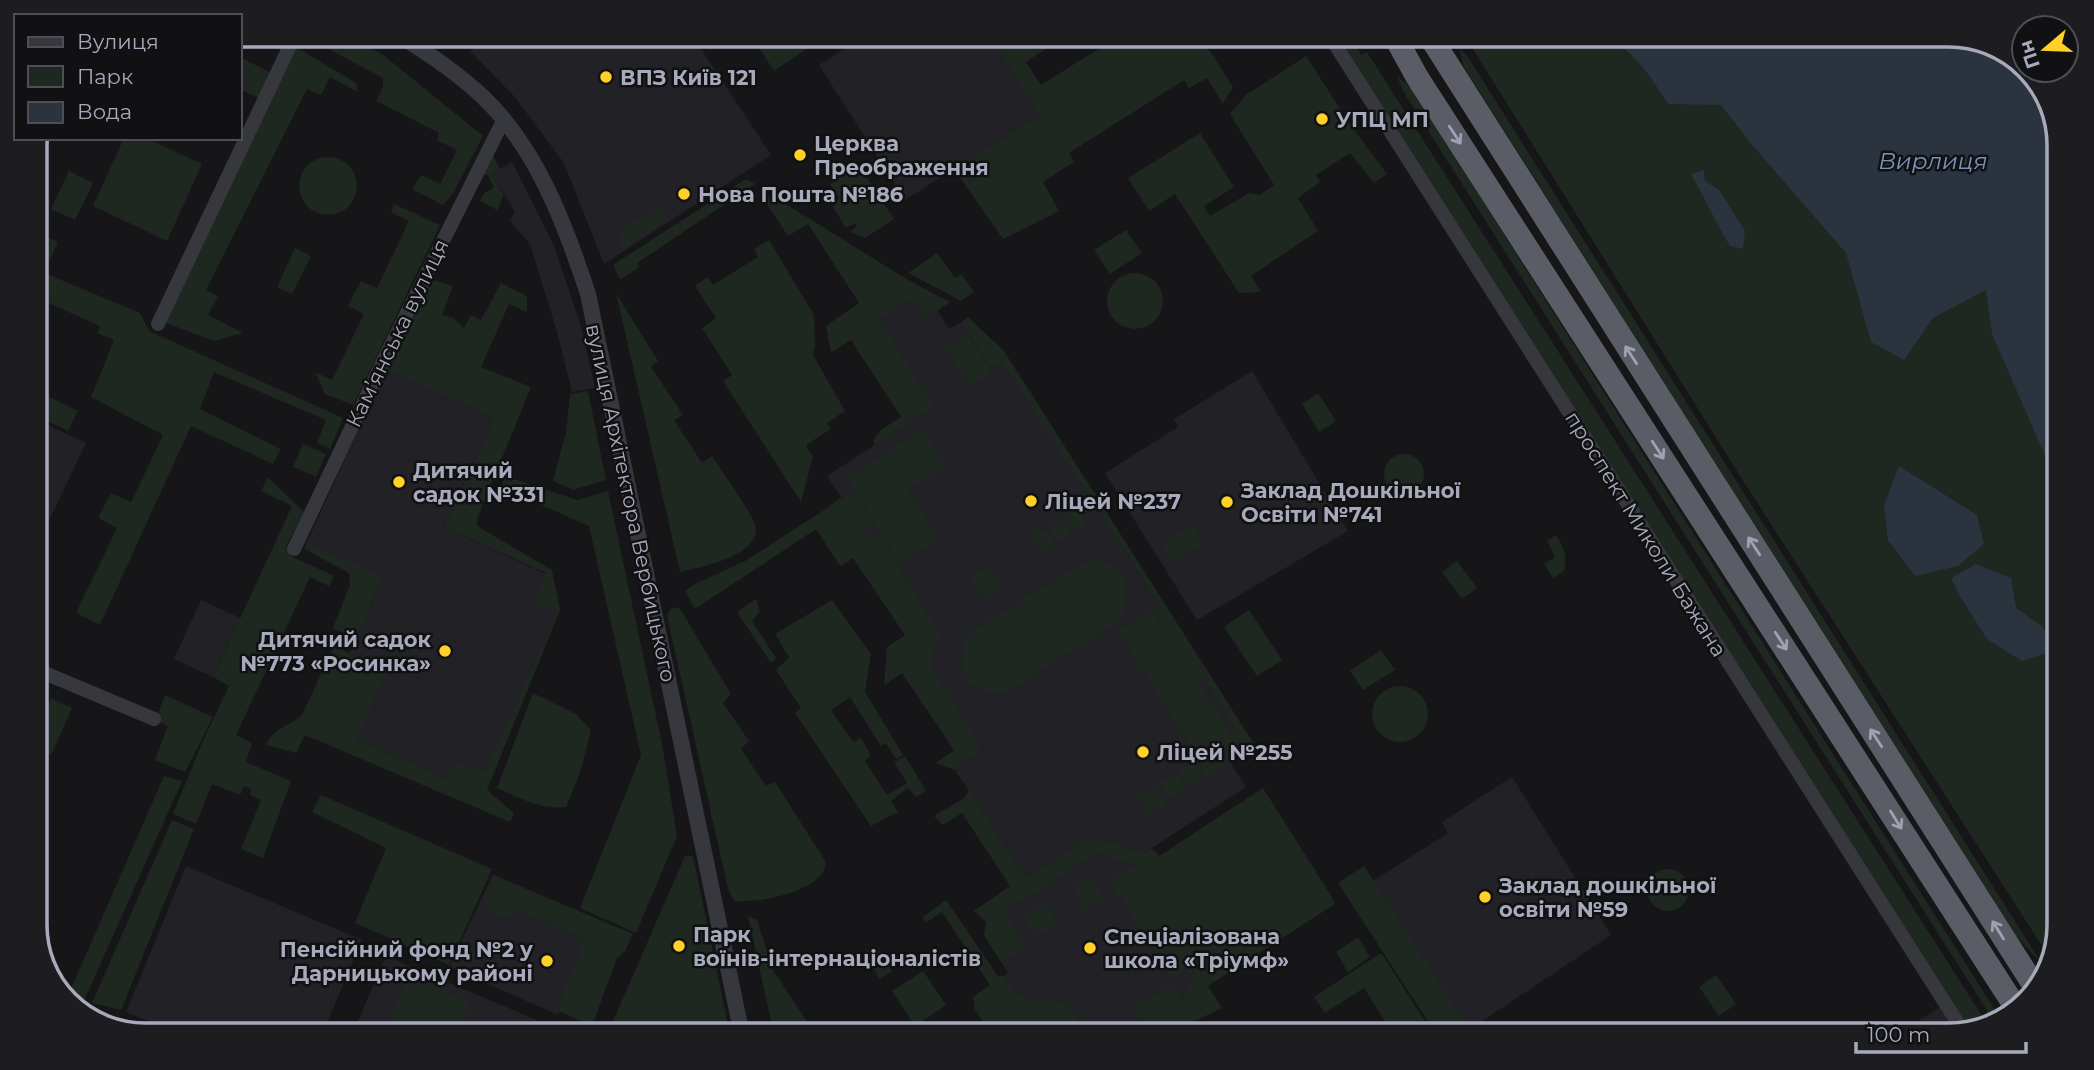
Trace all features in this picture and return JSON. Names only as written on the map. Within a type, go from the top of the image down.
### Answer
[{"type":"highway","points":[[1401,47],[2011,1001]]},
{"type":"highway","points":[[1437,47],[2030,980]]},
{"type":"street","points":[[158,324],[289,47]]},
{"type":"street","name":"вулиця Архітектора Вербицького","points":[[416,47],[462,78],[504,119],[537,170],[575,254],[588,294],[740,1023]]},
{"type":"street","name":"проспект Миколи Бажана","points":[[1337,47],[1957,1022]]},
{"type":"street","name":"Камʼянська вулиця","points":[[294,549],[384,359],[504,119]]},
{"type":"street","points":[[47,674],[154,719]]},
{"type":"shaded area","points":[[476,47],[700,47],[771,155],[604,264],[564,163],[514,96],[470,51]]},
{"type":"shaded area","points":[[848,47],[996,47],[1039,115],[905,200],[819,65]]},
{"type":"shaded area","points":[[512,162],[554,246],[581,326],[595,388],[572,392],[530,244],[510,221],[515,212],[492,174]]},
{"type":"shaded area","points":[[910,294],[934,305],[949,329],[961,322],[991,368],[1002,361],[1162,609],[1155,614],[1197,679],[1201,676],[1235,728],[1217,741],[1246,787],[1144,853],[1089,836],[1026,878],[955,770],[978,754],[918,663],[925,644],[829,506],[841,497],[827,476],[933,407],[875,316]]},
{"type":"shaded area","points":[[386,369],[494,419],[444,527],[546,574],[557,611],[484,774],[446,779],[357,739],[387,672],[349,654],[383,578],[307,542]]},
{"type":"shaded area","name":"Заклад Дошкільної Освіти №741","points":[[1252,371],[1348,531],[1197,620],[1105,473],[1178,427],[1174,419]]},
{"type":"shaded area","points":[[47,425],[86,443],[47,525]]},
{"type":"shaded area","points":[[201,600],[240,618],[213,677],[174,659]]},
{"type":"shaded area","name":"Заклад дошкільної освіти №59","points":[[1512,777],[1611,935],[1479,1023],[1464,1023],[1373,881],[1448,833],[1442,822]]},
{"type":"shaded area","name":"Спеціалізована школа «Тріумф»","points":[[1097,854],[1135,865],[1197,961],[1174,1023],[1081,1023],[1068,1003],[1019,998],[1004,976],[1008,973],[984,935],[1004,910]]},
{"type":"shaded area","points":[[186,866],[362,940],[327,1023],[153,1023],[126,1012]]},
{"type":"shaded area","points":[[492,876],[597,920],[558,1015],[449,967]]},
{"type":"shaded area","points":[[386,956],[544,1023],[357,1023]]},
{"type":"shaded area","points":[[1941,1007],[1951,1023],[1949,1023],[1915,1023]]},
{"type":"green space","points":[[296,47],[356,83],[358,92],[330,77],[321,95],[307,89],[206,290],[218,296],[208,315],[243,333],[214,341],[166,323]]},
{"type":"green space","points":[[325,47],[368,47],[382,54],[483,136],[452,195],[443,205],[412,189],[421,175],[440,184],[457,150],[437,140],[439,133],[376,101],[383,87],[383,78]]},
{"type":"green space","points":[[759,47],[810,47],[774,71]]},
{"type":"green space","points":[[996,47],[1046,47],[1026,62],[1041,85],[1101,47],[1205,47],[1233,87],[1223,104],[1207,78],[1189,88],[1184,80],[1069,153],[1074,162],[1043,182],[1059,211],[1003,239],[954,169],[1039,115]]},
{"type":"green space","points":[[1343,47],[1356,47],[1361,55],[1367,52],[1983,1016],[1965,1021]]},
{"type":"green space","points":[[1472,47],[1948,47],[1933,318],[1965,298],[1986,290],[2047,439],[2047,925],[2043,948],[1742,479]]},
{"type":"green space","points":[[1459,49],[1466,54],[2039,961],[2011,931],[1464,67]]},
{"type":"green space","points":[[1306,56],[1352,127],[1387,174],[1374,183],[1350,153],[1316,175],[1320,182],[1298,198],[1318,231],[1251,276],[1261,292],[1239,293],[1175,194],[1149,211],[1128,178],[1200,133],[1234,187],[1204,206],[1210,216],[1249,193],[1260,195],[1274,185],[1230,114],[1246,95]]},
{"type":"green space","points":[[242,58],[271,73],[258,98],[242,90]]},
{"type":"green space","points":[[1397,76],[1412,89],[1996,1011],[1989,1014],[1403,91]]},
{"type":"green space","points":[[123,140],[150,140],[202,164],[167,241],[93,206]]},
{"type":"green space","points":[[491,152],[500,169],[492,174],[504,195],[497,210],[480,201],[484,193],[494,188],[488,175],[481,175]]},
{"type":"green space","points":[[322,157],[334,157],[349,165],[357,180],[357,192],[349,207],[334,215],[322,215],[307,207],[299,192],[299,180],[307,165]]},
{"type":"green space","points":[[859,165],[894,219],[865,238],[850,232],[857,226],[855,223],[846,228],[833,207],[839,198],[830,184]]},
{"type":"green space","points":[[69,171],[93,183],[75,220],[51,209]]},
{"type":"green space","points":[[746,179],[755,184],[637,263],[639,267],[620,280],[613,265]]},
{"type":"green space","points":[[761,195],[789,206],[908,280],[950,302],[927,318],[911,299],[879,320],[934,407],[875,445],[873,441],[881,430],[901,417],[851,340],[831,353],[826,326],[859,303],[808,224],[788,236]]},
{"type":"green space","points":[[394,204],[440,225],[353,405],[325,394],[315,372],[332,380],[364,314],[348,306],[361,281],[377,288],[409,221],[391,212]]},
{"type":"green space","points":[[660,205],[668,220],[621,251],[621,229]]},
{"type":"green space","points":[[1126,230],[1142,253],[1110,274],[1094,250]]},
{"type":"green space","points":[[47,237],[58,242],[50,260],[47,259]]},
{"type":"green space","points":[[769,240],[814,315],[813,355],[845,411],[827,423],[831,429],[806,445],[813,457],[801,502],[723,381],[732,375],[702,328],[716,318],[695,286],[707,277],[713,285],[758,257],[754,249]]},
{"type":"green space","points":[[295,248],[311,256],[292,294],[277,287]]},
{"type":"green space","points":[[937,253],[955,278],[962,275],[974,292],[961,301],[908,273]]},
{"type":"green space","points":[[1129,273],[1141,273],[1151,277],[1159,285],[1163,301],[1159,317],[1151,325],[1141,329],[1129,329],[1119,325],[1111,317],[1107,307],[1107,295],[1111,285],[1119,277]]},
{"type":"green space","points":[[47,274],[140,313],[149,331],[343,418],[330,449],[317,443],[326,420],[214,372],[200,409],[281,449],[273,464],[191,426],[100,625],[76,613],[117,528],[98,518],[111,493],[131,502],[163,435],[91,397],[114,340],[97,333],[100,326],[47,302]]},
{"type":"green space","points":[[430,279],[453,286],[442,315],[453,318],[464,328],[471,315],[481,320],[501,283],[527,296],[527,312],[509,304],[481,367],[531,387],[477,519],[477,526],[552,570],[560,610],[487,790],[514,813],[510,822],[305,735],[296,753],[266,745],[277,731],[302,715],[334,646],[388,671],[357,739],[446,779],[455,761],[484,773],[557,611],[534,600],[546,573],[444,527],[494,419],[386,369]]},
{"type":"green space","points":[[616,293],[658,361],[651,367],[683,415],[674,420],[702,463],[712,456],[754,522],[755,533],[751,543],[729,558],[680,572]]},
{"type":"green space","points":[[968,317],[1004,351],[1256,747],[1230,762],[1216,741],[1196,754],[1118,632],[1151,611],[1196,680],[1155,614],[1162,609],[1002,362],[991,368],[961,322]],"holes":[[[1202,677],[1235,728],[1230,732],[1197,680]]]},
{"type":"green space","points":[[966,335],[992,373],[971,387],[946,349]]},
{"type":"green space","points":[[588,391],[606,480],[573,490],[553,481],[566,432],[570,394]]},
{"type":"green space","points":[[1318,393],[1336,421],[1319,432],[1302,404]]},
{"type":"green space","points":[[47,396],[78,411],[68,431],[47,421]]},
{"type":"green space","points":[[922,429],[946,466],[908,490],[939,539],[901,564],[848,479]]},
{"type":"green space","points":[[303,444],[326,454],[316,477],[293,467]]},
{"type":"green space","points":[[1404,454],[1412,455],[1418,460],[1423,466],[1423,482],[1418,488],[1412,493],[1404,494],[1396,493],[1390,488],[1385,482],[1384,474],[1385,466],[1390,460],[1396,455]]},
{"type":"green space","points":[[505,476],[577,500],[608,491],[662,744],[677,836],[636,933],[580,908],[641,755],[589,526],[501,487]]},
{"type":"green space","points":[[268,477],[304,512],[286,547],[291,556],[334,576],[329,586],[310,577],[236,735],[252,743],[246,762],[291,781],[263,858],[241,849],[261,800],[250,795],[251,789],[244,786],[240,795],[212,784],[196,824],[173,814],[229,686],[213,677],[292,506],[261,491]]},
{"type":"green space","points":[[852,492],[873,524],[858,534],[867,530],[872,538],[878,534],[942,638],[931,648],[930,665],[978,742],[978,754],[955,770],[936,763],[954,750],[902,673],[884,685],[887,647],[905,635],[853,558],[840,566],[816,529],[695,609],[685,591],[745,561]]},
{"type":"green space","points":[[1076,506],[1087,523],[1073,532],[1063,515]]},
{"type":"green space","points":[[1060,516],[1071,533],[1058,542],[1047,525]]},
{"type":"green space","points":[[1192,526],[1202,543],[1201,546],[1175,563],[1171,562],[1162,544]]},
{"type":"green space","points":[[1044,528],[1054,544],[1041,553],[1030,537]]},
{"type":"green space","points":[[1556,535],[1566,560],[1564,571],[1553,578],[1544,564],[1555,557],[1547,541]]},
{"type":"green space","points":[[307,542],[383,577],[356,639],[333,628],[350,585],[349,573],[304,549]]},
{"type":"green space","points":[[1097,559],[1115,567],[1124,581],[1127,601],[1121,617],[1110,627],[1008,691],[981,689],[972,685],[966,678],[962,658],[969,633],[1083,562]]},
{"type":"green space","points":[[1457,561],[1477,588],[1462,599],[1442,572]]},
{"type":"green space","points":[[990,566],[1004,588],[985,600],[971,578]]},
{"type":"green space","points":[[756,599],[760,611],[752,621],[776,658],[771,663],[737,612]]},
{"type":"green space","points":[[832,600],[871,654],[865,692],[903,755],[896,759],[886,743],[881,746],[850,697],[831,710],[853,742],[861,738],[871,755],[865,761],[887,795],[907,783],[894,762],[905,756],[926,791],[916,797],[908,788],[891,801],[898,812],[871,826],[795,713],[801,708],[776,670],[789,658],[775,634]]},
{"type":"green space","points":[[679,607],[731,694],[723,703],[749,741],[741,749],[766,786],[775,782],[826,862],[814,881],[789,894],[759,900],[734,901],[728,889],[667,616],[670,609]]},
{"type":"green space","points":[[1249,610],[1282,660],[1257,676],[1224,627]]},
{"type":"green space","points":[[1381,650],[1395,670],[1363,690],[1350,671]]},
{"type":"green space","points":[[1400,686],[1411,688],[1420,694],[1426,703],[1426,725],[1420,734],[1411,740],[1400,742],[1389,740],[1380,734],[1374,725],[1372,714],[1374,703],[1380,694],[1389,688]]},
{"type":"green space","points":[[533,693],[576,714],[591,730],[580,773],[566,807],[539,805],[497,788]]},
{"type":"green space","points":[[165,695],[213,717],[185,772],[155,760],[168,726],[156,720]]},
{"type":"green space","points":[[51,698],[72,708],[51,755],[47,753],[47,706]]},
{"type":"green space","points":[[1213,747],[1225,765],[1208,777],[1196,759]]},
{"type":"green space","points":[[1193,762],[1203,779],[1190,787],[1179,771]]},
{"type":"green space","points":[[1175,773],[1186,789],[1169,800],[1159,783]]},
{"type":"green space","points":[[164,776],[182,781],[84,1001],[71,990]]},
{"type":"green space","points":[[1155,786],[1166,804],[1149,814],[1138,797]]},
{"type":"green space","points":[[1263,788],[1335,904],[1208,986],[1222,1008],[1191,1023],[1144,1023],[1135,1008],[1170,985],[1182,1002],[1196,963],[1172,978],[1110,881],[1134,865],[1097,854],[1005,911],[1027,947],[1002,963],[984,935],[986,922],[974,911],[1010,886],[962,813],[943,825],[934,816],[964,798],[969,791],[1026,878],[1089,836],[1144,853],[1152,848],[1159,856]]},
{"type":"green space","points":[[321,795],[492,869],[449,965],[355,923],[386,848],[312,812]]},
{"type":"green space","points":[[172,820],[194,829],[121,1010],[92,1003]]},
{"type":"green space","name":"Парк воїнів-інтернаціоналістів","points":[[685,856],[693,856],[728,1023],[612,1023]]},
{"type":"green space","points":[[1364,866],[1465,1023],[1429,1023],[1338,883]]},
{"type":"green space","points":[[1668,869],[1683,875],[1689,890],[1683,905],[1668,911],[1653,905],[1647,890],[1653,875]]},
{"type":"green space","points":[[494,875],[633,934],[625,951],[617,958],[593,1023],[585,1023],[556,1010],[585,939],[524,912],[502,917],[482,904]]},
{"type":"green space","points":[[1091,876],[1104,897],[1085,909],[1072,888]]},
{"type":"green space","points":[[946,900],[998,976],[1004,976],[1019,997],[1068,1003],[1081,1023],[984,1023],[975,1010],[973,997],[990,985],[942,912],[925,923],[923,917]]},
{"type":"green space","points":[[1045,903],[1058,923],[1037,937],[1024,917]]},
{"type":"green space","points":[[748,916],[757,920],[773,970],[808,1023],[771,1023]]},
{"type":"green space","points":[[1358,937],[1370,957],[1348,972],[1336,952]]},
{"type":"green space","points":[[875,946],[892,971],[880,979],[863,953]]},
{"type":"green space","points":[[1381,953],[1426,1023],[1386,1023],[1364,988],[1325,1013],[1314,997]]},
{"type":"green space","points":[[923,971],[946,1005],[919,1023],[913,1023],[892,991]]},
{"type":"green space","points":[[407,975],[471,1002],[461,1023],[389,1023]]},
{"type":"green space","points":[[1716,975],[1736,1004],[1719,1016],[1699,987]]},
{"type":"water","name":"Вирлиця","points":[[1623,47],[1949,47],[1981,52],[2010,68],[2010,84],[2026,84],[2037,102],[2047,138],[2047,460],[1992,334],[1986,290],[1933,318],[1904,360],[1871,342],[1846,253],[1721,105],[1668,104],[1633,56]]},
{"type":"water","points":[[1704,170],[1705,181],[1719,190],[1745,231],[1743,249],[1730,246],[1691,174]]},
{"type":"water","points":[[1899,466],[1977,515],[1984,544],[1958,566],[1915,576],[1888,540],[1884,505]]},
{"type":"water","points":[[1976,564],[2011,578],[2016,608],[2043,627],[2047,637],[2047,653],[2022,661],[1987,639],[1951,578]]},
{"type":"place","name":"ВПЗ Київ 121","points":[[606,77]]},
{"type":"place","name":"УПЦ МП","points":[[1322,119]]},
{"type":"place","name":"Церква Преображення","points":[[800,155]]},
{"type":"place","name":"Нова Пошта №186","points":[[684,194]]},
{"type":"place","name":"Дитячий садок №331","points":[[399,482]]},
{"type":"place","name":"Ліцей №237","points":[[1031,501]]},
{"type":"place","name":"Заклад Дошкільної Освіти №741","points":[[1227,502]]},
{"type":"place","name":"Дитячий садок №773 «Росинка»","points":[[445,651]]},
{"type":"place","name":"Ліцей №255","points":[[1143,752]]},
{"type":"place","name":"Заклад дошкільної освіти №59","points":[[1485,897]]},
{"type":"place","name":"Парк воїнів-інтернаціоналістів","points":[[679,946]]},
{"type":"place","name":"Спеціалізована школа «Тріумф»","points":[[1090,948]]},
{"type":"place","name":"Пенсійний фонд №2 у Дарницькому районі","points":[[547,961]]}]
